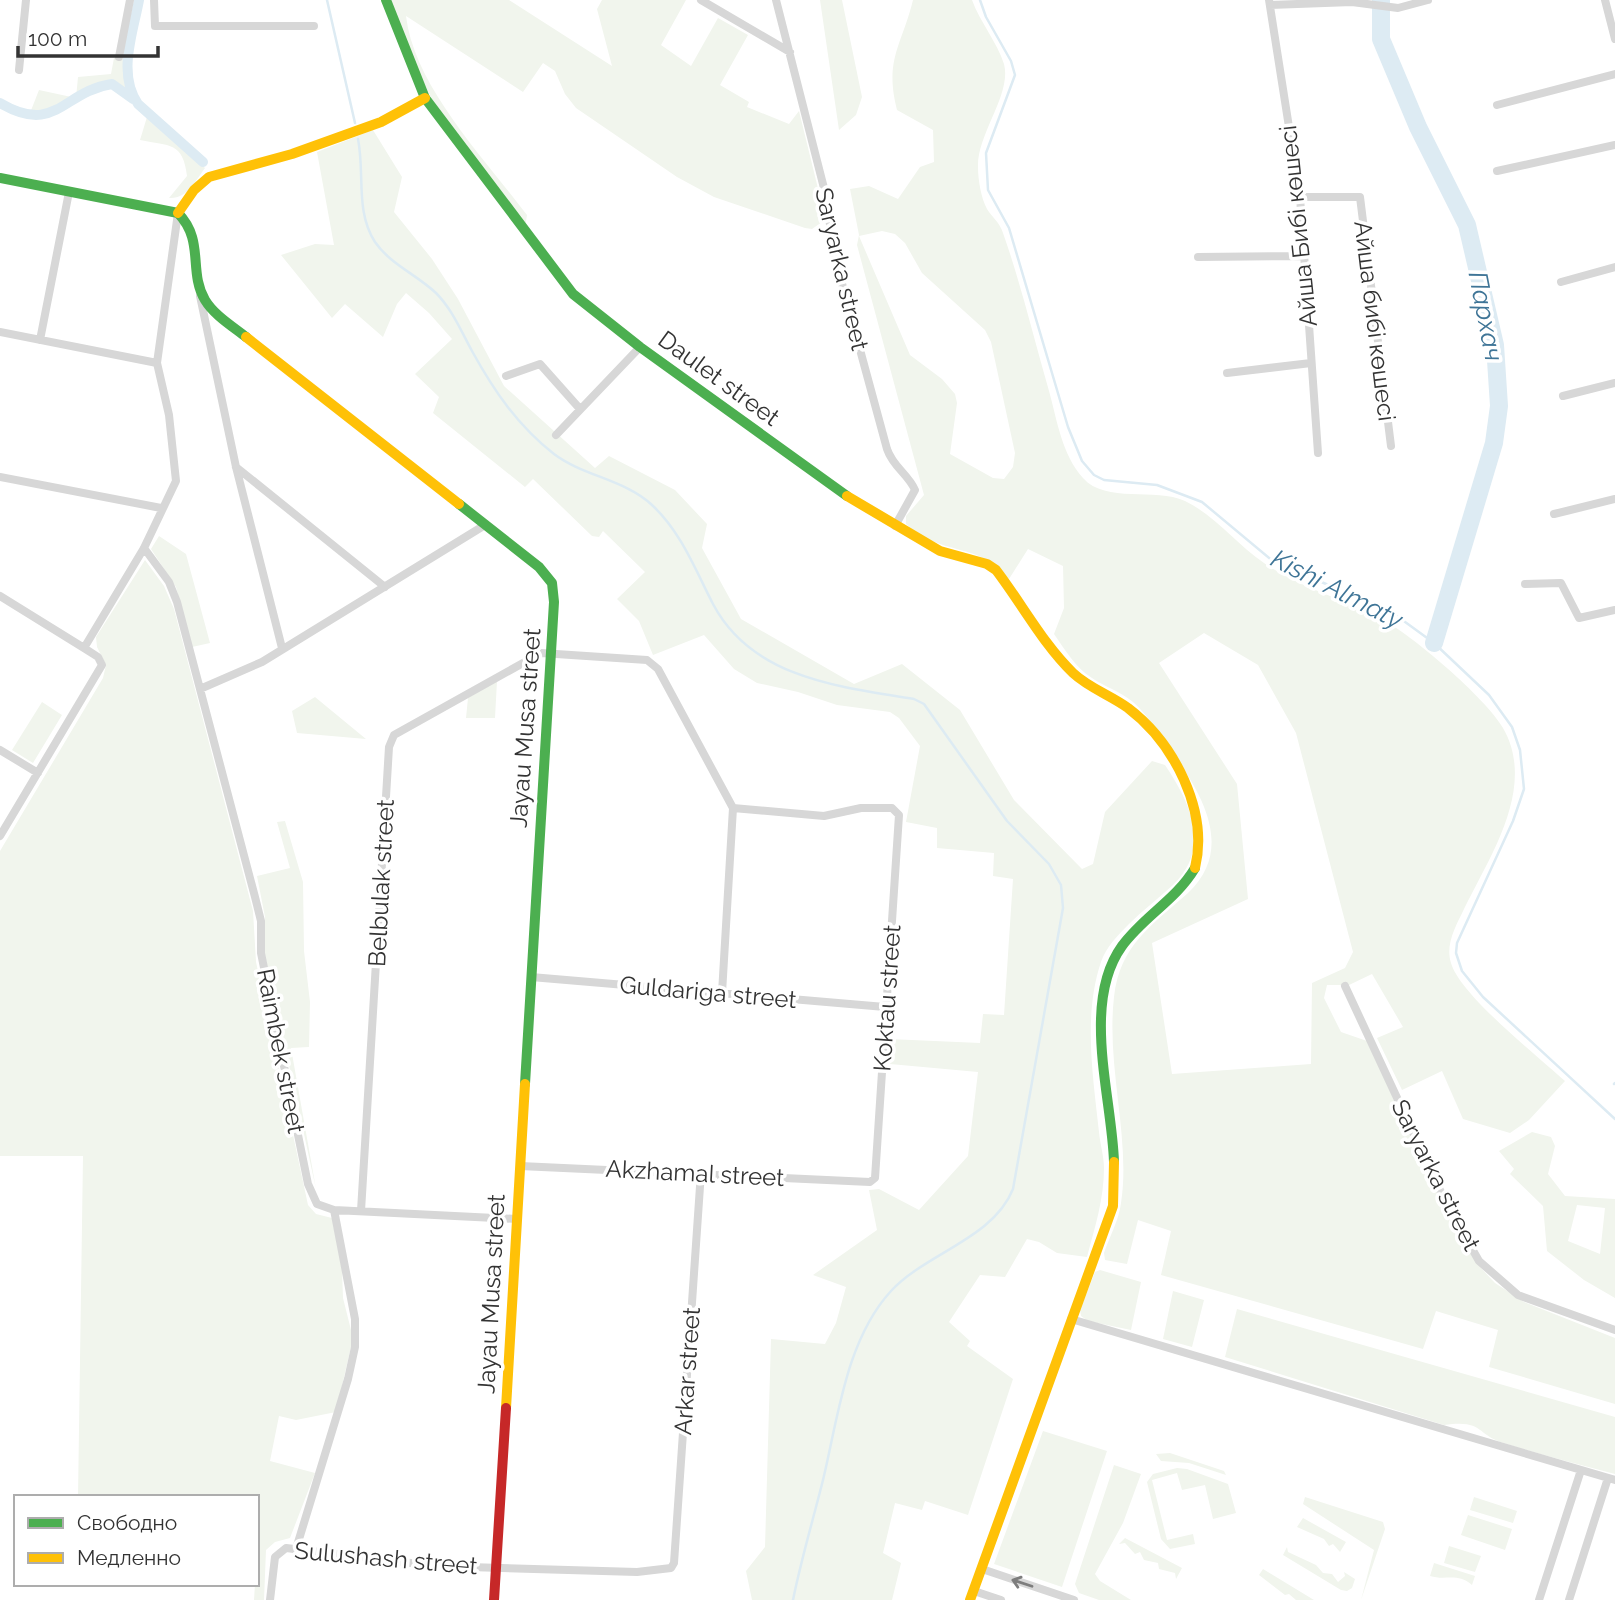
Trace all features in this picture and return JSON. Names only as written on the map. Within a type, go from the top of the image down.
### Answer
[{"type":"street","points":[[19,70],[26,0]]},
{"type":"street","points":[[119,57],[131,0]]},
{"type":"street","points":[[154,0],[155,26],[314,26]]},
{"type":"street","name":"Daulet street","points":[[386,0],[425,98],[559,278],[583,303],[844,494],[940,551],[987,564],[996,570],[1071,670],[1085,683],[1136,714],[1178,771],[1196,808],[1201,842],[1197,863],[1187,882],[1125,941],[1107,980],[1103,1044],[1114,1194],[1104,1235],[972,1595]]},
{"type":"street","points":[[701,0],[790,52]]},
{"type":"street","name":"Saryarka street","points":[[776,0],[826,196],[834,254],[887,449],[894,466],[910,480],[915,490],[895,526]]},
{"type":"street","points":[[1269,3],[1352,2],[1398,8],[1428,0]]},
{"type":"street","points":[[1605,0],[1615,39]]},
{"type":"street","name":"Айша Бибі көшесі","points":[[1269,3],[1300,197],[1302,256],[1318,453]]},
{"type":"street","points":[[1497,105],[1615,74]]},
{"type":"street","points":[[85,648],[144,548],[161,508],[172,491],[177,471],[157,363],[178,213],[194,190],[209,177],[292,154],[381,122],[425,98]]},
{"type":"street","points":[[1497,171],[1615,145]]},
{"type":"street","points":[[0,178],[178,213],[190,226],[196,242],[200,295],[236,467],[282,648]]},
{"type":"street","points":[[40,340],[69,192]]},
{"type":"street","name":"Айша бибі көшесі","points":[[1300,197],[1360,197],[1391,446]]},
{"type":"street","points":[[1198,257],[1302,256]]},
{"type":"street","points":[[1561,282],[1615,267]]},
{"type":"street","name":"Jayau Musa street","points":[[200,295],[219,317],[539,567],[552,583],[551,653],[494,1600]]},
{"type":"street","points":[[0,332],[157,363]]},
{"type":"street","points":[[556,435],[640,347]]},
{"type":"street","points":[[506,376],[540,363],[580,409]]},
{"type":"street","points":[[1227,373],[1311,363]]},
{"type":"street","points":[[1563,396],[1615,383]]},
{"type":"street","points":[[236,467],[385,587]]},
{"type":"street","points":[[0,477],[161,508]]},
{"type":"street","points":[[1553,514],[1615,499]]},
{"type":"street","points":[[200,689],[243,673],[485,525]]},
{"type":"street","name":"Raimbek street","points":[[144,548],[169,582],[177,602],[260,914],[261,953],[308,1184],[317,1204],[334,1210]]},
{"type":"street","points":[[1525,584],[1561,583],[1579,618],[1615,610]]},
{"type":"street","points":[[0,596],[100,660],[100,672],[0,836]]},
{"type":"street","points":[[551,653],[647,660],[654,664],[733,808],[722,993]]},
{"type":"street","name":"Belbulak street","points":[[361,1210],[390,742],[399,733],[538,655],[551,653]]},
{"type":"street","points":[[0,750],[38,773]]},
{"type":"street","name":"Koktau street","points":[[733,808],[816,816],[870,807],[892,808],[898,812],[875,1178],[870,1182]]},
{"type":"street","name":"Guldariga street","points":[[531,978],[885,1007]]},
{"type":"street","name":"Saryarka street","points":[[1345,986],[1446,1203],[1479,1261],[1518,1295],[1615,1330]]},
{"type":"street","name":"Akzhamal street","points":[[520,1166],[701,1172],[870,1182]]},
{"type":"street","name":"Arkar street","points":[[671,1568],[674,1563],[701,1172]]},
{"type":"street","points":[[296,1549],[348,1379],[356,1334],[334,1210],[517,1219]]},
{"type":"street","points":[[1071,1319],[1612,1479],[1569,1600]]},
{"type":"street","points":[[1539,1600],[1581,1469]]},
{"type":"street","name":"Sulushash street","points":[[270,1600],[277,1552],[286,1548],[389,1562],[496,1568],[637,1572],[671,1568]]},
{"type":"street","points":[[982,1569],[1074,1600]]},
{"type":"street","points":[[972,1595],[1001,1600]]},
{"type":"shaded area","points":[[391,0],[509,0],[612,66],[597,9],[602,0],[686,0],[661,45],[691,66],[718,18],[748,35],[720,85],[749,102],[747,107],[789,124],[799,111],[824,213],[822,222],[812,229],[805,228],[714,197],[677,177],[576,108],[565,94],[555,71],[543,63],[523,92],[406,16],[422,69],[454,121],[527,215],[525,228],[432,99],[414,64]]},
{"type":"shaded area","points":[[820,0],[842,0],[862,97],[856,115],[839,130]]},
{"type":"shaded area","points":[[913,0],[972,0],[1001,56],[1005,76],[999,101],[979,154],[980,189],[987,209],[1002,229],[1065,448],[1083,478],[1104,491],[1173,497],[1196,507],[1278,572],[1380,618],[1410,638],[1465,684],[1503,728],[1512,751],[1515,774],[1512,797],[1497,844],[1450,942],[1451,963],[1457,976],[1484,1008],[1565,1081],[1529,1120],[1510,1133],[1463,1119],[1442,1071],[1402,1090],[1377,1038],[1403,1027],[1372,974],[1349,985],[1327,985],[1324,998],[1341,1032],[1367,1041],[1455,1229],[1480,1267],[1495,1283],[1524,1302],[1615,1338],[1615,1404],[1489,1367],[1498,1330],[1436,1311],[1423,1349],[1161,1275],[1171,1231],[1138,1220],[1127,1264],[1105,1260],[1104,1253],[1120,1209],[1123,1179],[1112,1023],[1117,979],[1123,963],[1139,938],[1188,893],[1202,876],[1210,858],[1212,839],[1202,801],[1148,718],[1128,698],[1086,674],[1054,634],[1064,608],[1063,566],[1028,549],[1009,579],[985,559],[933,541],[906,524],[906,516],[924,495],[857,245],[859,235],[850,189],[869,186],[898,199],[920,167],[934,162],[933,130],[897,110],[894,93],[893,65]],"holes":[[[882,231],[895,234],[905,243],[922,273],[985,330],[991,342],[1015,453],[1013,467],[1004,479],[993,478],[950,454],[957,403],[955,394],[942,379],[910,355],[859,236]],[[1204,633],[1258,665],[1296,733],[1353,952],[1345,968],[1312,983],[1311,1064],[1172,1074],[1152,943],[1248,899],[1237,784],[1159,663]]]},
{"type":"shaded area","points":[[114,58],[125,59],[126,90],[118,83],[108,82],[52,111],[30,113],[39,90],[76,98],[78,77],[111,74]]},
{"type":"shaded area","points":[[147,117],[205,168],[190,188],[176,198],[169,198],[187,176],[185,165],[178,151],[173,148],[140,140]]},
{"type":"shaded area","points":[[373,130],[402,177],[394,212],[432,259],[458,299],[504,386],[595,468],[609,456],[675,490],[707,524],[702,548],[741,619],[854,684],[902,664],[960,710],[1014,800],[1082,869],[1093,864],[1105,812],[1152,761],[1165,765],[1189,809],[1194,841],[1192,856],[1185,871],[1113,942],[1103,957],[1096,982],[1092,1003],[1091,1046],[1104,1179],[1087,1257],[1057,1253],[1039,1242],[1027,1239],[1005,1277],[980,1275],[949,1322],[970,1341],[967,1346],[1013,1379],[968,1515],[925,1501],[922,1510],[895,1503],[883,1553],[901,1563],[892,1600],[752,1600],[746,1571],[765,1547],[771,1339],[825,1344],[836,1323],[846,1287],[813,1275],[877,1230],[869,1190],[879,1189],[919,1210],[968,1156],[978,1072],[890,1064],[889,1039],[980,1043],[983,1014],[1004,1015],[1013,879],[993,876],[994,853],[937,848],[937,828],[906,822],[920,746],[899,718],[890,712],[837,705],[798,692],[757,683],[734,669],[704,635],[653,655],[639,621],[617,599],[645,572],[603,531],[599,537],[592,536],[533,479],[525,487],[433,413],[439,397],[415,374],[452,339],[429,313],[406,293],[397,304],[383,337],[345,304],[332,318],[281,255],[315,244],[334,245],[317,152]]},
{"type":"shaded area","points":[[159,536],[186,554],[210,643],[192,647],[176,587],[151,549]]},
{"type":"shaded area","points":[[145,560],[164,586],[174,609],[253,911],[256,962],[308,1205],[316,1214],[332,1218],[342,1270],[343,1298],[353,1338],[336,1412],[296,1420],[279,1416],[270,1461],[315,1473],[290,1538],[275,1542],[266,1550],[264,1600],[254,1600],[255,1586],[259,1586],[259,1495],[78,1495],[83,1156],[0,1156],[0,851],[103,678],[106,665],[97,647],[96,637]]},
{"type":"shaded area","points":[[497,681],[495,718],[466,718],[468,698]]},
{"type":"shaded area","points":[[315,697],[366,739],[297,733],[292,711]]},
{"type":"shaded area","points":[[42,702],[62,715],[33,763],[12,750]]},
{"type":"shaded area","points":[[285,821],[303,882],[304,951],[310,1002],[309,1047],[291,1048],[316,1189],[263,946],[265,917],[257,876],[290,868],[277,822]]},
{"type":"shaded area","points":[[1532,1132],[1551,1137],[1555,1146],[1548,1174],[1565,1196],[1615,1199],[1615,1298],[1584,1280],[1547,1251],[1543,1206],[1510,1174],[1514,1169],[1499,1151]],"holes":[[[1577,1205],[1605,1208],[1600,1254],[1568,1241]]]},
{"type":"shaded area","points":[[1100,1270],[1141,1282],[1131,1330],[1088,1321],[1081,1316],[1080,1310],[1095,1272]]},
{"type":"shaded area","points":[[1173,1291],[1204,1300],[1192,1347],[1163,1339]]},
{"type":"shaded area","points":[[1237,1309],[1615,1417],[1615,1474],[1495,1440],[1473,1426],[1444,1425],[1225,1357]]},
{"type":"shaded area","points":[[1043,1431],[1107,1451],[1062,1587],[994,1564]]},
{"type":"shaded area","points":[[1170,1453],[1224,1471],[1226,1475],[1189,1463],[1161,1461],[1156,1454]]},
{"type":"shaded area","points":[[1114,1465],[1141,1474],[1123,1523],[1095,1574],[1100,1581],[1131,1600],[1099,1600],[1079,1593],[1075,1584]]},
{"type":"shaded area","points":[[1177,1468],[1228,1484],[1236,1513],[1213,1519],[1205,1485],[1182,1490],[1177,1473],[1152,1480],[1167,1540],[1193,1534],[1195,1544],[1170,1549],[1161,1539],[1147,1482],[1153,1474]]},
{"type":"shaded area","points":[[1305,1497],[1383,1522],[1385,1529],[1361,1600],[1374,1550],[1303,1504]]},
{"type":"shaded area","points":[[1474,1497],[1517,1511],[1513,1523],[1470,1510]]},
{"type":"shaded area","points":[[1468,1515],[1512,1529],[1505,1550],[1461,1535]]},
{"type":"shaded area","points":[[1303,1518],[1346,1542],[1340,1552],[1333,1544],[1329,1546],[1324,1539],[1297,1527]]},
{"type":"shaded area","points":[[1125,1538],[1182,1568],[1176,1579],[1175,1573],[1159,1569],[1158,1563],[1144,1560],[1140,1552],[1135,1554],[1125,1543],[1119,1544]]},
{"type":"shaded area","points":[[1449,1546],[1481,1556],[1475,1572],[1444,1563]]},
{"type":"shaded area","points":[[1287,1547],[1288,1552],[1316,1565],[1323,1573],[1332,1574],[1338,1582],[1345,1576],[1344,1572],[1355,1579],[1352,1588],[1341,1590],[1283,1555]]},
{"type":"shaded area","points":[[1434,1563],[1475,1576],[1472,1585],[1461,1579],[1430,1576]]},
{"type":"shaded area","points":[[1263,1569],[1314,1600],[1296,1600],[1289,1594],[1285,1595],[1259,1575]]},
{"type":"waterway","points":[[139,0],[128,53],[128,80],[132,92],[138,104],[203,162]]},
{"type":"waterway","points":[[327,0],[355,123]]},
{"type":"waterway","name":"Kіshі Almaty","points":[[980,0],[986,17],[1011,61],[1015,75],[986,153],[988,190],[1009,228],[1068,427],[1082,461],[1094,475],[1104,480],[1157,485],[1202,502],[1274,562],[1390,611],[1434,643],[1489,695],[1512,727],[1520,750],[1524,789],[1513,821],[1457,943],[1456,953],[1462,971],[1483,997],[1615,1119]]},
{"type":"waterway","name":"Пархач","points":[[1381,0],[1381,39],[1418,127],[1467,225],[1495,345],[1499,406],[1494,443],[1434,643]]},
{"type":"waterway","points":[[0,103],[19,112],[34,115],[47,113],[95,88],[112,84],[133,99]]},
{"type":"waterway","points":[[358,139],[365,218],[375,242],[388,257],[442,299],[489,380],[529,432],[565,461],[630,490],[652,505],[679,539],[713,604],[730,629],[750,648],[800,675],[856,690],[914,699],[924,704],[1007,821],[1049,864],[1061,885],[1063,908],[1013,1189],[990,1221],[905,1278],[891,1291],[864,1332],[839,1406],[793,1600]]},
{"type":"traffic: fast","points":[[386,0],[425,98],[573,294],[640,347],[847,496]]},
{"type":"traffic: fast","points":[[0,178],[178,213],[191,234],[197,278],[205,300],[218,315],[246,337]]},
{"type":"traffic: fast","points":[[459,504],[539,567],[552,583],[554,602],[525,1084]]},
{"type":"traffic: fast","points":[[1114,1162],[1101,1022],[1103,995],[1110,969],[1131,935],[1179,889],[1195,868]]},
{"type":"traffic: slow","points":[[178,213],[194,190],[209,177],[292,154],[381,122],[425,98]]},
{"type":"traffic: slow","points":[[246,337],[459,504]]},
{"type":"traffic: slow","points":[[847,496],[940,551],[987,564],[996,570],[1062,662],[1086,683],[1128,708],[1145,723],[1173,759],[1192,802],[1197,824],[1195,868]]},
{"type":"traffic: slow","points":[[506,1408],[525,1084]]},
{"type":"traffic: slow","points":[[970,1600],[1113,1206],[1114,1162]]},
{"type":"traffic: jam","points":[[494,1600],[506,1408]]}]
